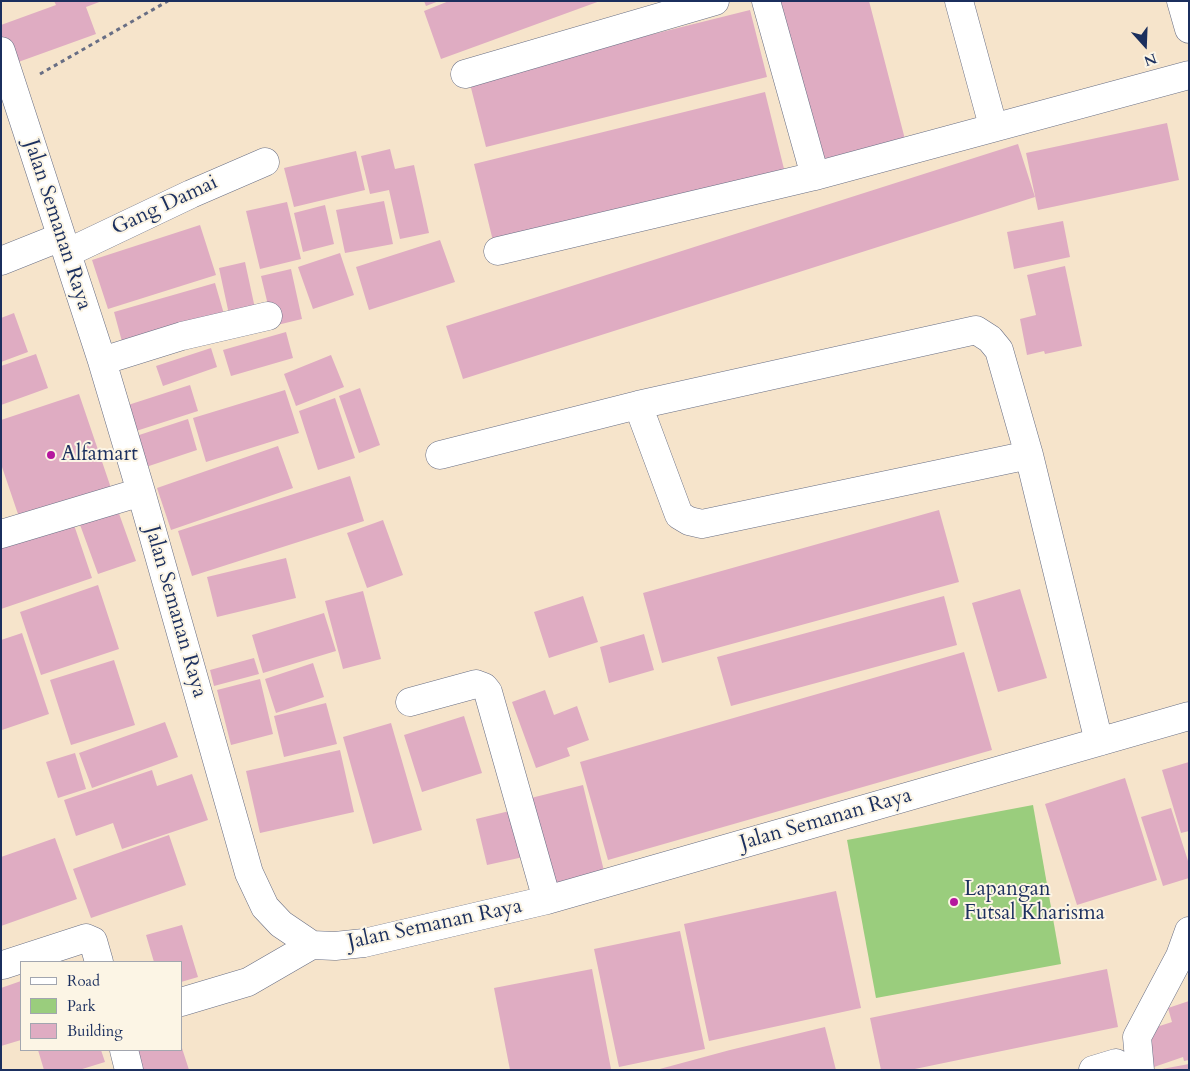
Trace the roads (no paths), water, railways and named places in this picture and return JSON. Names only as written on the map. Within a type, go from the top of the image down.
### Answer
[{"type":"street","points":[[465,74],[715,1]]},
{"type":"street","points":[[766,1],[815,176]]},
{"type":"street","points":[[959,1],[993,126]]},
{"type":"street","points":[[1180,1],[1189,29]]},
{"type":"street","name":"Jalan Semanan Raya","points":[[1,51],[102,361],[249,873],[265,907],[281,924],[312,945],[335,946],[364,943],[547,900],[1189,716]]},
{"type":"street","points":[[498,251],[815,176],[993,126],[1189,75]]},
{"type":"street","name":"Gang Damai","points":[[1,261],[64,245],[265,162]]},
{"type":"street","points":[[102,361],[182,336],[268,316]]},
{"type":"street","points":[[440,455],[638,405],[976,330],[990,339],[998,350],[1029,455],[1099,742]]},
{"type":"street","points":[[638,405],[679,514],[689,521],[702,524],[1029,455]]},
{"type":"street","points":[[1,534],[141,492]]},
{"type":"street","points":[[410,702],[476,684],[484,687],[488,692],[547,900]]},
{"type":"street","points":[[1116,1068],[1137,1037],[1180,956],[1189,931]]},
{"type":"street","points":[[2,963],[86,938],[93,941],[99,961]]},
{"type":"street","points":[[182,1002],[248,982],[312,945]]},
{"type":"street","points":[[124,1051],[129,1070]]},
{"type":"place","name":"Alfamart","points":[[51,455]]},
{"type":"place","name":"Lapangan Futsal Kharisma","points":[[954,902]]}]
